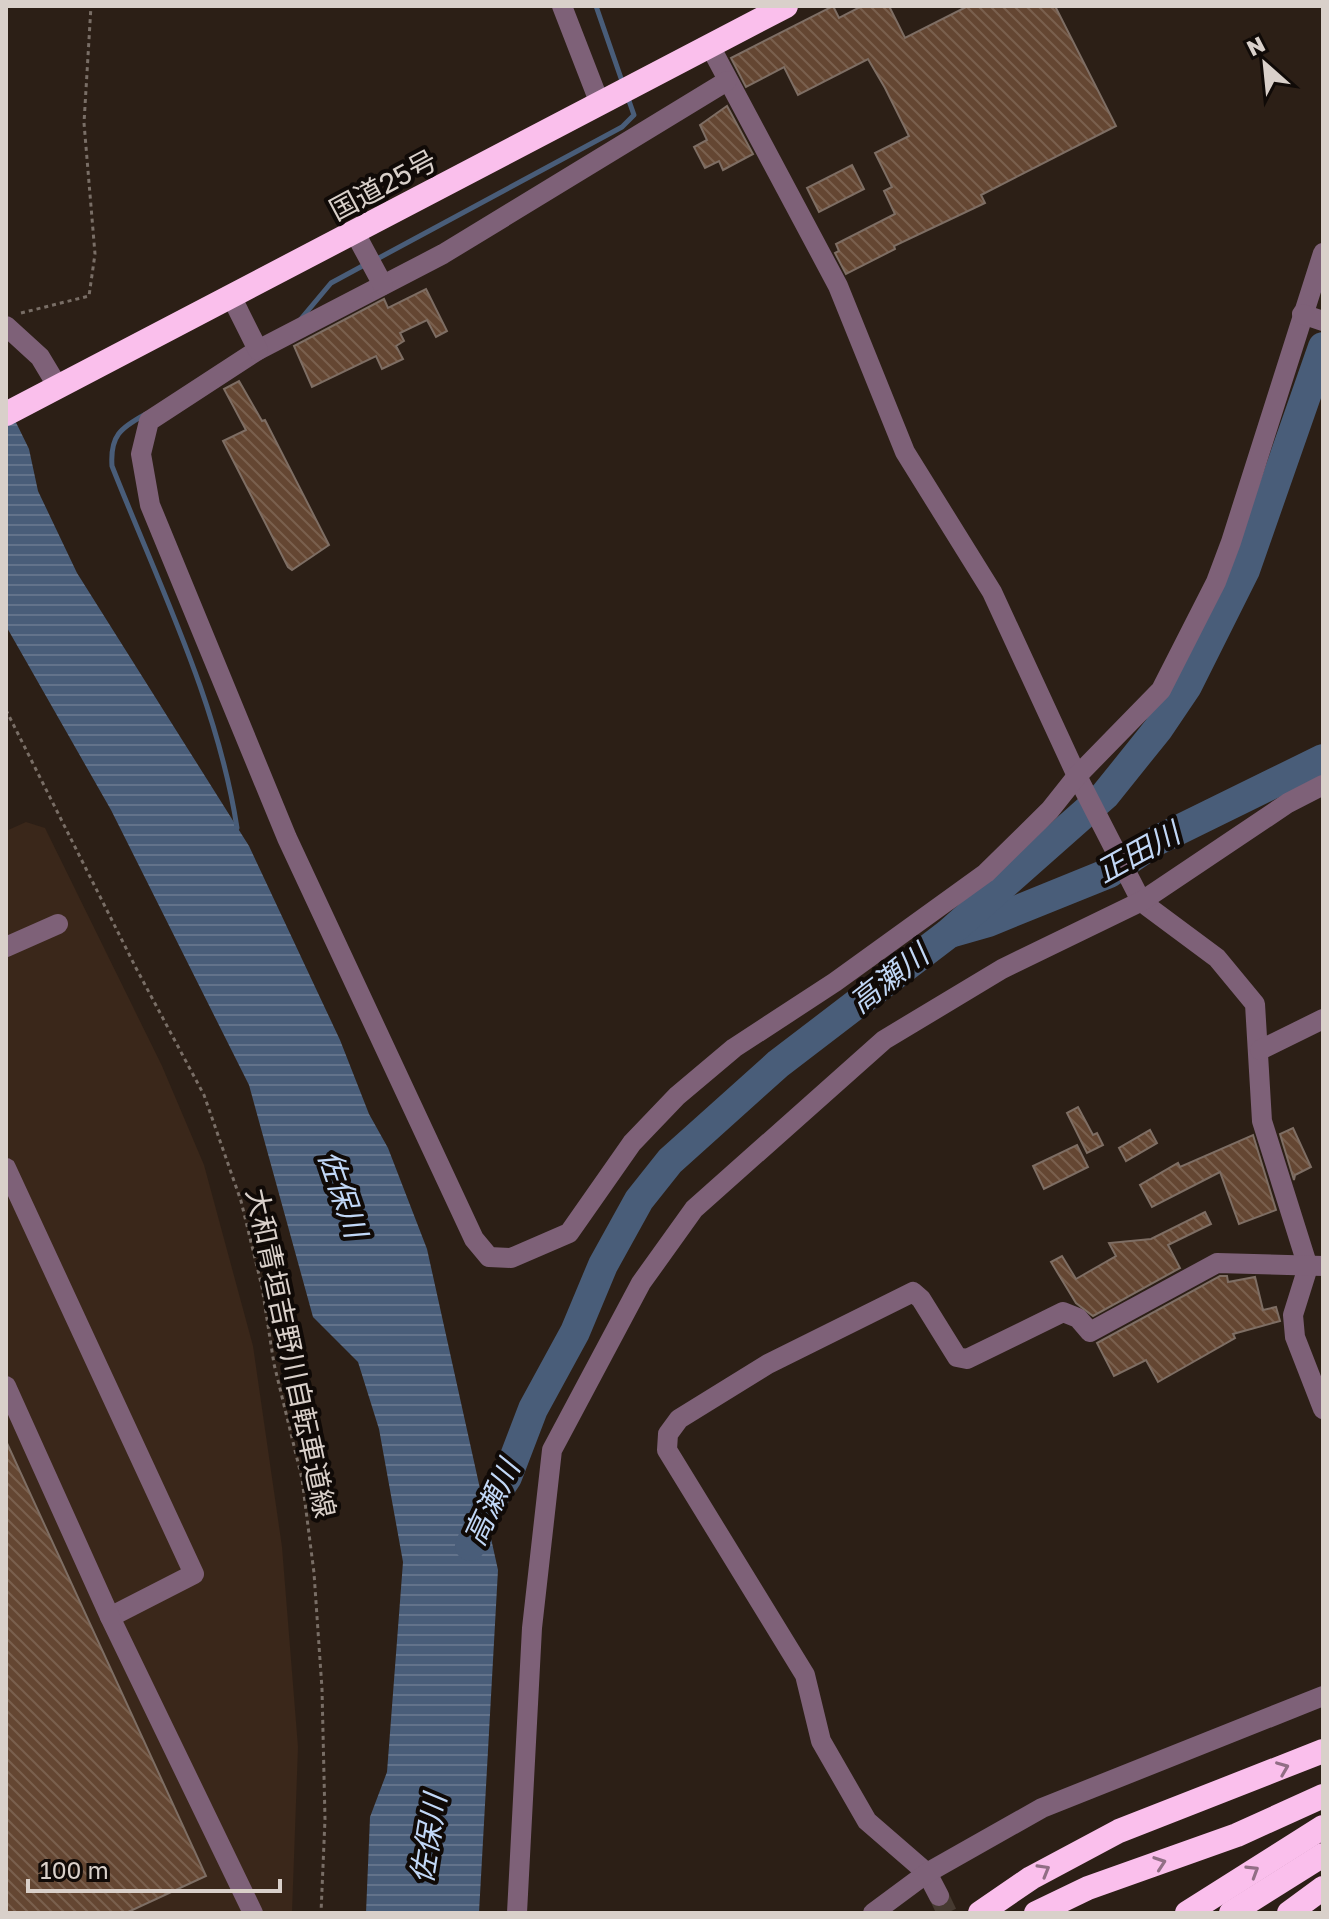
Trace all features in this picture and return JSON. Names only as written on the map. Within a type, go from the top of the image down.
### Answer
[{"type":"highway","name":"国道25号","points":[[6,414],[786,6]]},
{"type":"highway","points":[[980,1913],[1031,1878],[1119,1831],[1323,1751]]},
{"type":"highway","points":[[1036,1913],[1088,1888],[1237,1835],[1323,1796]]},
{"type":"highway","points":[[1187,1913],[1323,1827]]},
{"type":"highway","points":[[1231,1913],[1323,1855]]},
{"type":"highway","points":[[1289,1913],[1323,1888]]},
{"type":"street","points":[[562,6],[617,95]]},
{"type":"street","points":[[710,46],[838,286],[905,452],[992,592],[1115,855],[1142,901],[1217,958],[1255,1004],[1262,1121],[1315,1266],[1293,1315],[1295,1337],[1323,1409]]},
{"type":"street","points":[[727,81],[443,254],[258,350],[149,421],[141,454],[150,505],[287,838],[474,1239],[489,1257],[511,1258],[569,1233],[632,1143],[677,1096],[734,1048],[835,982],[986,873],[1050,810],[1161,690],[1216,582],[1311,318],[1323,253]]},
{"type":"street","points":[[355,233],[383,285]]},
{"type":"street","points":[[232,298],[258,350]]},
{"type":"street","points":[[12,320],[58,387]]},
{"type":"street","points":[[517,1913],[532,1628],[552,1450],[641,1283],[694,1209],[884,1040],[1002,969],[1142,901],[1288,803],[1323,785]]},
{"type":"street","points":[[6,947],[58,924]]},
{"type":"street","points":[[1260,1050],[1323,1019]]},
{"type":"street","points":[[8,1176],[194,1574],[110,1617]]},
{"type":"street","points":[[939,1896],[927,1873],[867,1821],[821,1741],[805,1675],[667,1450],[668,1434],[679,1419],[768,1364],[913,1292],[921,1299],[957,1357],[967,1359],[1063,1312],[1078,1318],[1090,1332],[1217,1263],[1315,1266]]},
{"type":"street","points":[[6,1386],[110,1617],[253,1913]]},
{"type":"street","points":[[873,1913],[927,1873],[1042,1808],[1323,1696]]},
{"type":"path","points":[[12,320],[89,296],[95,254],[84,123],[91,6]]},
{"type":"path","name":"大和青垣吉野川自転車道線","points":[[6,710],[204,1095],[241,1201],[262,1287],[274,1364],[302,1479],[314,1573],[325,1819],[321,1913]]},
{"type":"shaded area","points":[[26,822],[45,828],[162,1066],[204,1165],[253,1346],[282,1547],[298,1747],[292,1913],[6,1913],[6,831]]},
{"type":"water","name":"佐保川","points":[[6,402],[29,449],[38,491],[77,573],[249,846],[340,1040],[369,1114],[388,1148],[427,1249],[498,1570],[479,1913],[366,1913],[370,1817],[387,1772],[403,1562],[379,1429],[358,1362],[313,1317],[249,1085],[111,810],[6,626]]},
{"type":"building","points":[[833,6],[839,18],[862,6],[889,6],[905,38],[968,6],[1055,6],[1116,126],[981,195],[985,203],[894,246],[895,249],[846,274],[835,253],[839,251],[836,244],[895,214],[884,191],[892,187],[875,153],[909,136],[885,88],[868,59],[798,95],[784,67],[746,87],[731,58]]},
{"type":"building","points":[[727,106],[753,154],[723,170],[719,161],[705,168],[694,147],[707,140],[700,125]]},
{"type":"building","points":[[852,165],[864,189],[819,212],[807,188]]},
{"type":"building","points":[[426,289],[447,331],[436,337],[427,320],[400,333],[404,341],[396,346],[403,359],[382,369],[376,356],[312,387],[294,346],[384,299],[388,308]]},
{"type":"building","points":[[239,381],[262,421],[265,420],[329,545],[292,570],[223,441],[246,430],[224,389]]},
{"type":"building","points":[[1078,1107],[1093,1135],[1097,1133],[1103,1145],[1087,1153],[1067,1113]]},
{"type":"building","points":[[1293,1128],[1311,1167],[1295,1175],[1294,1180],[1280,1134]]},
{"type":"building","points":[[1150,1130],[1157,1143],[1126,1161],[1119,1148]]},
{"type":"building","points":[[1253,1135],[1276,1210],[1239,1224],[1220,1172],[1152,1207],[1140,1185],[1178,1163],[1180,1167]]},
{"type":"building","points":[[1077,1145],[1088,1167],[1044,1189],[1033,1166]]},
{"type":"building","points":[[1205,1212],[1211,1224],[1168,1245],[1180,1268],[1093,1316],[1076,1303],[1051,1262],[1062,1256],[1076,1279],[1116,1256],[1109,1243],[1151,1239]]},
{"type":"building","points":[[1220,1276],[1227,1276],[1228,1282],[1255,1277],[1263,1310],[1276,1307],[1280,1321],[1233,1334],[1235,1338],[1158,1382],[1146,1360],[1114,1376],[1097,1343]]},
{"type":"building","points":[[6,1441],[206,1876],[126,1913],[6,1913]]},
{"type":"waterway","points":[[596,6],[623,84]]},
{"type":"waterway","points":[[377,259],[622,127],[634,115],[628,98]]},
{"type":"waterway","points":[[300,320],[331,283],[368,263]]},
{"type":"waterway","name":"高瀬川","points":[[470,1546],[486,1509],[507,1477],[533,1409],[575,1332],[603,1265],[639,1200],[670,1161],[778,1064],[948,934],[1105,795],[1158,729],[1187,686],[1245,570],[1323,347]]},
{"type":"waterway","points":[[146,414],[118,434],[113,447],[112,466],[201,689],[228,781],[237,828]]},
{"type":"waterway","name":"正田川","points":[[953,932],[988,922],[1109,873],[1156,841],[1323,759]]},
{"type":"tunnel","points":[[939,1896],[947,1913]]}]
